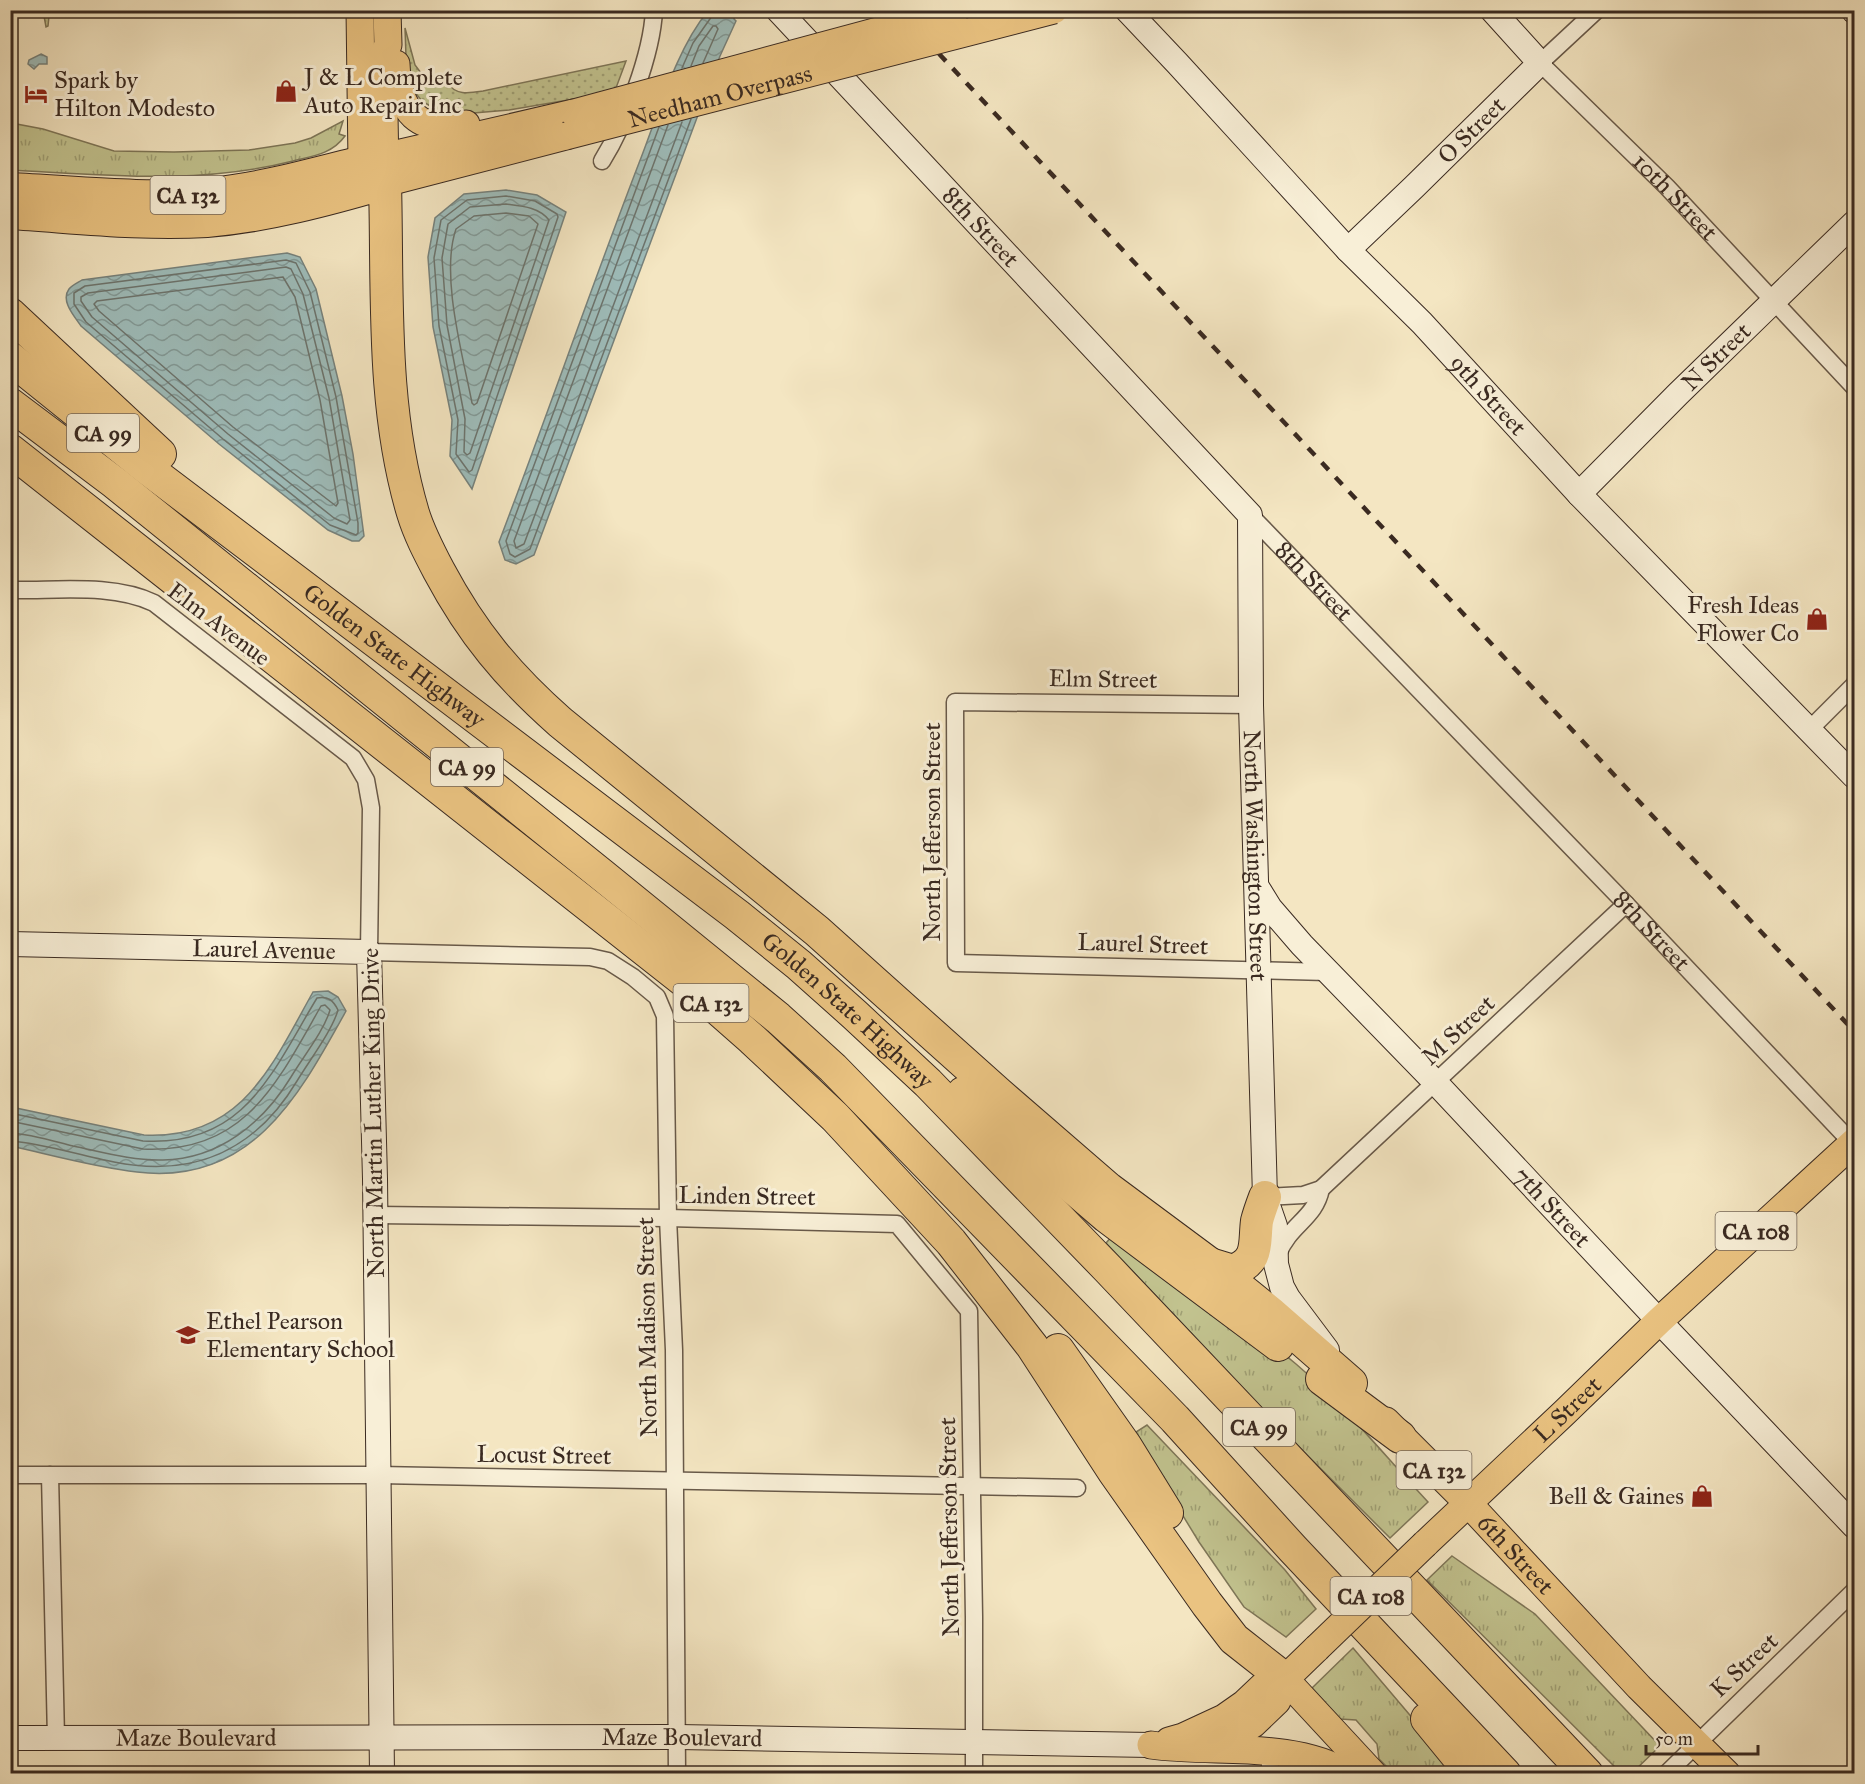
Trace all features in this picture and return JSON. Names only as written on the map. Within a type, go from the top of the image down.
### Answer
[{"type":"highway","name":"CA 132","points":[[10,189],[154,195],[207,194],[377,167],[389,378],[406,484],[414,515],[428,548],[458,606],[492,654],[520,685],[560,722],[817,930],[1109,1189],[1210,1264],[1351,1383]]},
{"type":"highway","points":[[10,213],[156,222],[220,220],[267,212],[377,167]]},
{"type":"highway","points":[[10,314],[170,463],[198,505]]},
{"type":"highway","name":"Golden State Highway","points":[[10,358],[148,469],[652,850],[799,965],[928,1083],[1109,1269],[1587,1773]]},
{"type":"highway","name":"Golden State Highway","points":[[10,404],[115,483],[769,1011],[833,1068],[1182,1426],[1293,1549],[1505,1773]]},
{"type":"highway","name":"CA 132","points":[[10,450],[702,995],[835,1117],[951,1242],[1032,1346],[1114,1472],[1234,1639],[1285,1679]]},
{"type":"highway","points":[[652,850],[775,925],[868,1004],[949,1080],[1107,1218],[1400,1437]]},
{"type":"highway","points":[[909,1146],[1125,1445],[1217,1593],[1247,1635],[1285,1679]]},
{"type":"highway","points":[[1210,1264],[1233,1270],[1251,1258],[1256,1245],[1257,1221],[1265,1197]]},
{"type":"highway","points":[[1293,1549],[1383,1665],[1472,1773]]},
{"type":"main road","points":[[360,10],[377,167]]},
{"type":"main road","points":[[377,167],[383,55],[388,45],[387,10]]},
{"type":"main road","name":"Needham Overpass","points":[[377,167],[499,130],[570,124],[956,10]]},
{"type":"main road","name":"Needham Overpass","points":[[377,167],[1054,10]]},
{"type":"main road","points":[[388,45],[395,56],[400,93],[405,105],[419,120],[441,128],[476,123],[499,130]]},
{"type":"main road","name":"L Street","points":[[1204,1748],[1225,1742],[1253,1724],[1277,1701],[1285,1679],[1467,1502],[1659,1321],[1854,1144]]},
{"type":"main road","name":"6th Street","points":[[1351,1383],[1400,1437],[1467,1502],[1639,1687],[1727,1773]]},
{"type":"main road","points":[[1285,1679],[1374,1773]]},
{"type":"main road","name":"L Street","points":[[1151,1745],[1183,1737],[1208,1727],[1244,1704],[1263,1686],[1285,1679]]},
{"type":"main road","name":"Maze Boulevard","points":[[1151,1745],[1204,1748],[1270,1763],[1303,1755],[1330,1763],[1349,1773]]},
{"type":"street","points":[[602,161],[616,139],[641,70],[650,39],[654,10]]},
{"type":"street","name":"8th Street","points":[[778,10],[1250,515],[1854,1144]]},
{"type":"street","name":"9th Street","points":[[1127,10],[1348,249],[1422,323],[1579,494],[1854,776]]},
{"type":"street","name":"10th Street","points":[[1492,10],[1540,63],[1667,187],[1854,387]]},
{"type":"street","name":"O Street","points":[[1348,249],[1597,10]]},
{"type":"street","name":"N Street","points":[[1579,494],[1854,223]]},
{"type":"street","name":"North Washington Street","points":[[1250,515],[1251,705],[1265,1197]]},
{"type":"street","name":"Elm Avenue","points":[[10,590],[111,591],[140,596],[154,603],[343,748]]},
{"type":"street","points":[[1810,729],[1854,685]]},
{"type":"street","name":"Elm Street","points":[[955,702],[1251,705]]},
{"type":"street","name":"North Jefferson Street","points":[[955,702],[956,963]]},
{"type":"street","name":"North Martin Luther King Drive","points":[[343,748],[361,770],[369,795],[369,952],[375,1215],[382,1773]]},
{"type":"street","name":"7th Street","points":[[1256,885],[1270,908],[1327,972],[1436,1083],[1854,1526]]},
{"type":"street","name":"M Street","points":[[1265,1197],[1303,1195],[1321,1189],[1626,904]]},
{"type":"street","name":"Laurel Avenue","points":[[10,945],[590,957]]},
{"type":"street","name":"North Madison Street","points":[[590,957],[608,961],[633,977],[657,997],[665,1016],[668,1218],[674,1350],[677,1773]]},
{"type":"street","name":"Laurel Street","points":[[956,963],[1327,972]]},
{"type":"street","name":"M Street","points":[[1276,1264],[1286,1237],[1313,1211],[1319,1201],[1321,1189]]},
{"type":"street","name":"6th Street","points":[[1265,1197],[1275,1226],[1276,1264],[1282,1287],[1351,1383]]},
{"type":"street","name":"Linden Street","points":[[375,1215],[668,1218],[897,1224],[969,1311]]},
{"type":"street","name":"North Jefferson Street","points":[[969,1311],[974,1773]]},
{"type":"street","name":"Locust Street","points":[[10,1475],[379,1475],[1077,1488]]},
{"type":"street","points":[[50,1475],[56,1738]]},
{"type":"street","name":"K Street","points":[[1666,1773],[1792,1654],[1854,1591]]},
{"type":"street","name":"Maze Boulevard","points":[[10,1738],[678,1737],[1151,1745]]},
{"type":"green space","points":[[11,13],[72,13],[75,15],[72,17],[49,16],[46,27],[44,16],[11,17]]},
{"type":"green space","points":[[405,28],[415,65],[430,85],[447,82],[458,92],[483,91],[626,61],[616,88],[580,98],[509,110],[450,115],[422,101],[413,90],[406,57]]},
{"type":"green space","points":[[343,121],[339,134],[345,136],[328,151],[308,158],[258,168],[187,176],[117,176],[11,170],[11,123],[43,129],[114,151],[174,152],[249,150],[295,143],[311,138]]},
{"type":"green space","points":[[1114,1234],[1229,1313],[1296,1364],[1348,1414],[1428,1502],[1390,1538],[1303,1451],[1106,1243]]},
{"type":"green space","points":[[1147,1425],[1285,1570],[1316,1609],[1286,1637],[1244,1607],[1199,1542],[1133,1434]]},
{"type":"green space","points":[[1452,1556],[1535,1614],[1660,1746],[1632,1773],[1621,1773],[1427,1580]]},
{"type":"green space","points":[[1353,1648],[1459,1773],[1393,1773],[1379,1759],[1377,1744],[1356,1720],[1340,1719],[1312,1688]]},
{"type":"water","points":[[708,11],[735,11],[736,21],[720,56],[534,555],[516,564],[505,560],[499,542],[669,83],[686,44]]},
{"type":"water","points":[[41,54],[47,57],[47,64],[39,64],[34,69],[28,64],[29,60]]},
{"type":"water","points":[[506,190],[537,195],[566,212],[472,489],[450,456],[452,420],[433,327],[428,257],[435,218],[464,194]]},
{"type":"water","points":[[287,253],[300,257],[316,289],[342,396],[353,454],[364,536],[359,541],[352,541],[328,530],[219,444],[81,326],[67,304],[69,289],[82,280]]},
{"type":"water","points":[[328,991],[338,997],[346,1011],[310,1074],[267,1129],[241,1150],[211,1165],[177,1173],[137,1172],[89,1164],[11,1146],[11,1107],[144,1135],[178,1133],[206,1125],[230,1111],[250,1093],[283,1046],[313,992]]},
{"type":"railway","points":[[898,10],[1854,1031]]},
{"type":"place","name":"J & L Complete Auto Repair Inc","points":[[286,91]]},
{"type":"place","name":"Spark by Hilton Modesto","points":[[36,94]]},
{"type":"place","name":"Fresh Ideas Flower Co","points":[[1817,619]]},
{"type":"place","name":"Ethel Pearson Elementary School","points":[[188,1335]]},
{"type":"place","name":"Bell & Gaines","points":[[1702,1496]]}]
